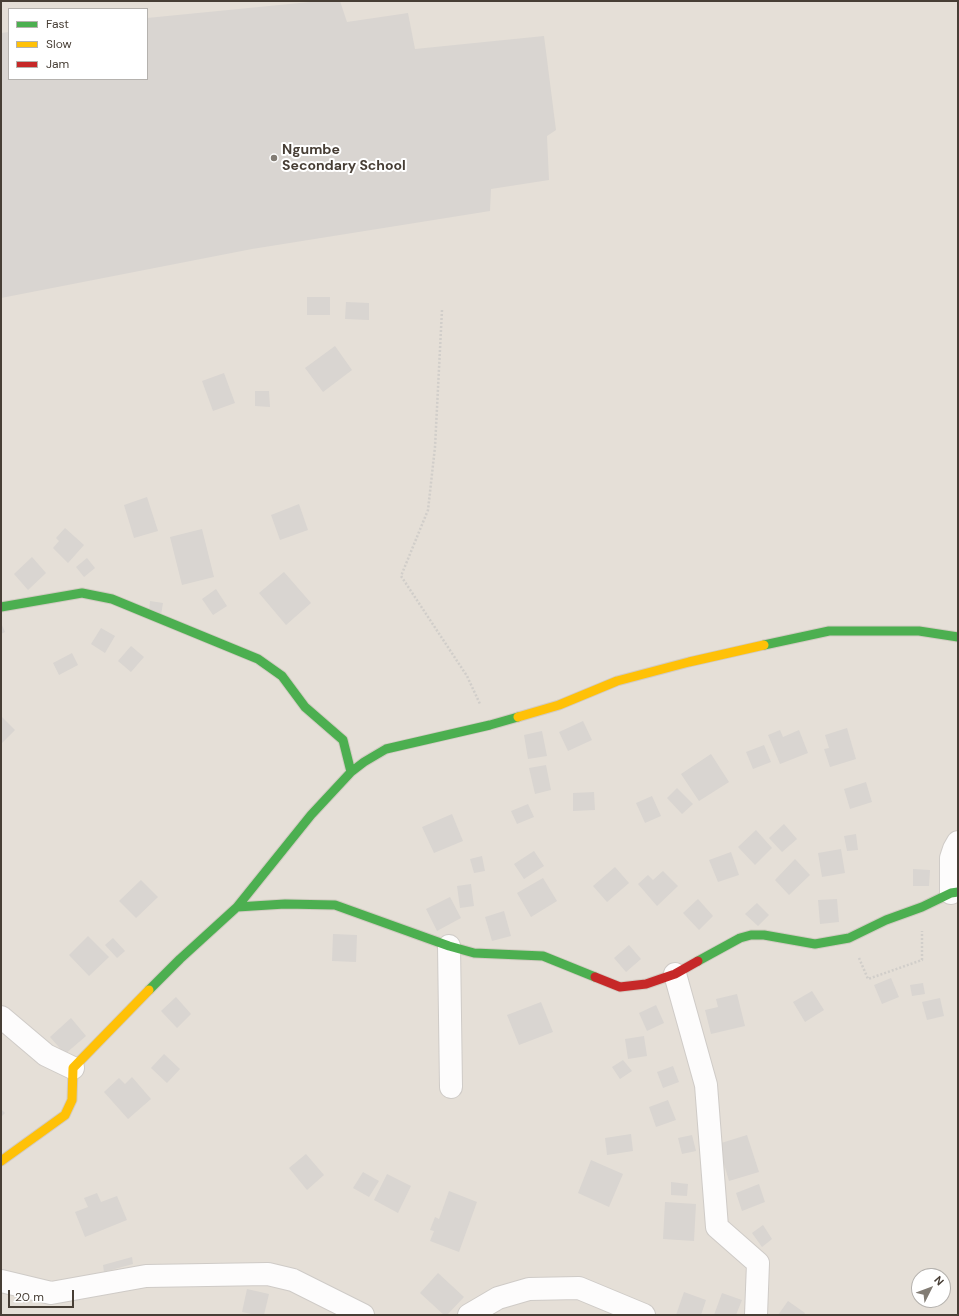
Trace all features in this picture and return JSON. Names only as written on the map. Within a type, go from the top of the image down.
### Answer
[{"type":"street","points":[[1,607],[82,593],[112,599],[258,659],[282,676],[305,707],[343,740],[351,772]]},
{"type":"street","points":[[1,1162],[65,1115],[72,1100],[73,1068],[180,959],[236,907],[310,815],[351,772],[364,762],[386,749],[490,725],[559,705],[617,681],[688,662],[829,631],[919,631],[958,637]]},
{"type":"street","points":[[236,907],[285,904],[335,905],[448,946],[474,953],[543,956],[620,987],[646,984],[675,974],[740,938],[751,935],[764,935],[815,944],[849,938],[886,920],[922,907],[954,892],[951,858],[958,842]]},
{"type":"street","points":[[448,946],[451,1087]]},
{"type":"street","points":[[675,974],[706,1085],[716,1227],[758,1263],[756,1315]]},
{"type":"street","points":[[1,1017],[46,1055],[73,1068]]},
{"type":"street","points":[[1,1281],[51,1293],[146,1276],[268,1274],[293,1280],[364,1315]]},
{"type":"street","points":[[470,1315],[498,1298],[529,1289],[579,1288],[644,1315]]},
{"type":"path","points":[[442,310],[435,447],[428,510],[401,576],[467,676],[490,725]]},
{"type":"path","points":[[849,938],[868,979],[922,960],[922,907]]},
{"type":"shaded area","points":[[1,1],[958,1],[958,1315],[1,1315]]},
{"type":"building","name":"Ngumbe Secondary School","points":[[320,1],[340,1],[347,22],[408,13],[415,49],[544,36],[556,130],[547,136],[549,180],[491,189],[490,211],[252,249],[1,298],[1,33],[8,32],[8,80],[148,80],[148,18]]},
{"type":"building","points":[[307,297],[330,297],[330,315],[307,315]]},
{"type":"building","points":[[346,302],[369,303],[369,320],[345,319]]},
{"type":"building","points":[[335,346],[352,370],[323,392],[305,368]]},
{"type":"building","points":[[224,373],[235,403],[213,411],[202,381]]},
{"type":"building","points":[[255,391],[269,391],[270,407],[255,406]]},
{"type":"building","points":[[147,497],[158,531],[134,538],[124,505]]},
{"type":"building","points":[[299,504],[308,530],[280,540],[271,515]]},
{"type":"building","points":[[65,528],[84,545],[68,563],[53,548],[59,541],[56,538]]},
{"type":"building","points":[[202,529],[214,577],[182,585],[170,537]]},
{"type":"building","points":[[32,557],[46,573],[28,590],[14,574]]},
{"type":"building","points":[[87,558],[95,568],[84,577],[76,567]]},
{"type":"building","points":[[284,572],[311,603],[286,625],[259,593]]},
{"type":"building","points":[[216,589],[227,606],[213,615],[202,599]]},
{"type":"building","points":[[150,601],[163,603],[161,615],[149,614]]},
{"type":"building","points":[[1,623],[5,632],[1,634]]},
{"type":"building","points":[[101,628],[115,636],[105,653],[91,644]]},
{"type":"building","points":[[131,646],[144,657],[131,672],[118,661]]},
{"type":"building","points":[[72,653],[78,665],[59,675],[53,663]]},
{"type":"building","points":[[1,716],[15,730],[1,744]]},
{"type":"building","points":[[583,721],[592,740],[568,751],[559,732]]},
{"type":"building","points":[[847,728],[856,759],[830,767],[824,749],[829,748],[825,735]]},
{"type":"building","points":[[780,730],[783,737],[799,730],[808,753],[780,764],[768,735]]},
{"type":"building","points":[[542,731],[547,756],[528,759],[524,735]]},
{"type":"building","points":[[764,745],[771,762],[753,769],[746,752]]},
{"type":"building","points":[[711,754],[729,782],[699,801],[681,774]]},
{"type":"building","points":[[546,765],[551,790],[535,794],[529,768]]},
{"type":"building","points":[[866,782],[872,802],[850,809],[844,789]]},
{"type":"building","points":[[677,788],[693,804],[682,814],[667,798]]},
{"type":"building","points":[[594,792],[595,810],[573,811],[573,793]]},
{"type":"building","points":[[652,796],[661,816],[645,823],[636,803]]},
{"type":"building","points":[[528,804],[534,817],[517,824],[511,811]]},
{"type":"building","points":[[452,814],[463,841],[434,853],[422,827]]},
{"type":"building","points":[[784,824],[797,839],[782,852],[769,838]]},
{"type":"building","points":[[756,830],[772,848],[755,865],[738,847]]},
{"type":"building","points":[[856,834],[858,850],[847,851],[844,836]]},
{"type":"building","points":[[841,849],[845,873],[822,877],[818,853]]},
{"type":"building","points":[[534,851],[544,866],[524,879],[514,864]]},
{"type":"building","points":[[731,852],[739,875],[718,882],[709,860]]},
{"type":"building","points":[[482,856],[485,871],[474,873],[470,859]]},
{"type":"building","points":[[795,859],[810,875],[789,895],[775,880]]},
{"type":"building","points":[[615,867],[629,883],[607,902],[593,886]]},
{"type":"building","points":[[913,869],[930,870],[929,886],[913,886]]},
{"type":"building","points":[[663,871],[678,886],[657,906],[638,884],[648,875],[653,880]]},
{"type":"building","points":[[543,878],[557,901],[531,917],[517,893]]},
{"type":"building","points":[[141,880],[158,897],[136,918],[119,901]]},
{"type":"building","points":[[471,884],[474,906],[460,908],[457,886]]},
{"type":"building","points":[[450,897],[461,918],[437,931],[426,909]]},
{"type":"building","points":[[698,899],[713,916],[699,930],[683,913]]},
{"type":"building","points":[[837,899],[839,922],[820,924],[818,900]]},
{"type":"building","points":[[757,903],[769,915],[758,926],[745,914]]},
{"type":"building","points":[[504,911],[511,936],[492,941],[485,917]]},
{"type":"building","points":[[333,934],[357,935],[356,962],[332,961]]},
{"type":"building","points":[[88,936],[109,957],[89,976],[69,955]]},
{"type":"building","points":[[113,938],[125,951],[117,958],[105,945]]},
{"type":"building","points":[[629,945],[641,959],[626,972],[614,958]]},
{"type":"building","points":[[891,978],[899,997],[882,1004],[874,985]]},
{"type":"building","points":[[923,983],[925,994],[912,996],[910,985]]},
{"type":"building","points":[[812,991],[824,1010],[805,1022],[793,1002]]},
{"type":"building","points":[[737,994],[745,1026],[711,1034],[705,1010],[718,1007],[716,999]]},
{"type":"building","points":[[176,997],[191,1014],[177,1028],[161,1011]]},
{"type":"building","points":[[940,998],[944,1016],[927,1020],[922,1002]]},
{"type":"building","points":[[541,1002],[553,1032],[519,1045],[507,1015]]},
{"type":"building","points":[[656,1005],[664,1023],[647,1031],[639,1013]]},
{"type":"building","points":[[71,1018],[86,1036],[65,1054],[50,1037]]},
{"type":"building","points":[[644,1036],[647,1056],[628,1059],[625,1039]]},
{"type":"building","points":[[164,1054],[180,1069],[167,1083],[151,1068]]},
{"type":"building","points":[[623,1060],[632,1071],[620,1079],[612,1067]]},
{"type":"building","points":[[673,1066],[679,1082],[663,1088],[657,1072]]},
{"type":"building","points":[[132,1077],[151,1099],[128,1119],[104,1092],[119,1078],[125,1084]]},
{"type":"building","points":[[668,1100],[676,1120],[656,1127],[649,1107]]},
{"type":"building","points":[[1,1109],[5,1113],[1,1117]]},
{"type":"building","points":[[631,1134],[633,1151],[607,1155],[605,1138]]},
{"type":"building","points":[[692,1135],[696,1151],[682,1154],[678,1138]]},
{"type":"building","points":[[747,1135],[759,1172],[729,1181],[718,1144]]},
{"type":"building","points":[[306,1154],[324,1175],[307,1190],[289,1168]]},
{"type":"building","points":[[591,1160],[623,1174],[609,1207],[578,1193]]},
{"type":"building","points":[[363,1172],[379,1181],[369,1197],[353,1188]]},
{"type":"building","points":[[387,1174],[411,1186],[398,1213],[374,1200]]},
{"type":"building","points":[[671,1182],[688,1184],[687,1196],[671,1195]]},
{"type":"building","points":[[759,1184],[765,1202],[742,1211],[736,1193]]},
{"type":"building","points":[[449,1191],[477,1202],[459,1252],[430,1241],[434,1231],[430,1230],[435,1217],[439,1219]]},
{"type":"building","points":[[97,1193],[101,1202],[117,1196],[127,1220],[85,1237],[75,1212],[88,1207],[84,1198]]},
{"type":"building","points":[[665,1202],[696,1204],[694,1241],[663,1239]]},
{"type":"building","points":[[763,1225],[772,1239],[762,1247],[752,1233]]},
{"type":"building","points":[[132,1257],[133,1264],[104,1272],[103,1265]]},
{"type":"building","points":[[438,1273],[464,1297],[447,1315],[444,1315],[420,1293]]},
{"type":"building","points":[[247,1289],[269,1294],[264,1315],[242,1312]]},
{"type":"building","points":[[684,1292],[706,1300],[701,1315],[676,1315]]},
{"type":"building","points":[[722,1293],[742,1300],[736,1315],[714,1315]]},
{"type":"building","points":[[788,1301],[805,1313],[804,1315],[778,1315]]},
{"type":"traffic: fast","points":[[1,607],[82,593],[112,599],[258,659],[282,676],[305,707],[343,740],[351,772]]},
{"type":"traffic: fast","points":[[764,645],[829,631],[919,631],[958,637]]},
{"type":"traffic: fast","points":[[149,990],[180,959],[237,907],[311,815],[351,772],[364,762],[386,749],[518,717]]},
{"type":"traffic: fast","points":[[698,961],[740,938],[751,935],[764,935],[815,944],[849,938],[886,920],[922,907],[951,893],[958,892]]},
{"type":"traffic: fast","points":[[237,907],[285,904],[335,905],[449,946],[474,953],[543,956],[595,977]]},
{"type":"traffic: slow","points":[[518,717],[559,705],[617,681],[689,662],[764,645]]},
{"type":"traffic: slow","points":[[1,1161],[65,1115],[72,1100],[73,1068],[149,990]]},
{"type":"traffic: jam","points":[[595,977],[620,987],[646,984],[675,974],[698,961]]},
{"type":"place","name":"Ngumbe Secondary School","points":[[274,158]]}]
